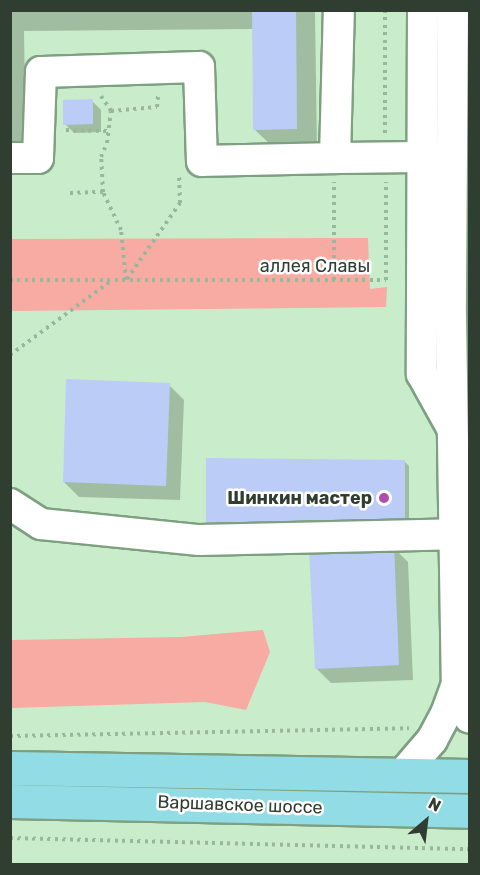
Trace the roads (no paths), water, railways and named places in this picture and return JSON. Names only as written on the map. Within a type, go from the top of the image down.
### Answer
[{"type":"main road","name":"Варшавское шоссе","points":[[10,768],[470,776]]},
{"type":"main road","name":"Варшавское шоссе","points":[[10,801],[470,811]]},
{"type":"street","points":[[335,158],[339,10]]},
{"type":"street","points":[[401,776],[432,740],[440,727],[457,683],[463,626],[455,534],[453,430],[437,314],[422,157],[423,10]]},
{"type":"street","points":[[437,314],[453,10]]},
{"type":"street","points":[[10,158],[38,158],[40,72],[199,68],[202,161],[422,157]]},
{"type":"street","points":[[10,504],[41,524],[199,540],[455,534]]},
{"type":"street","points":[[457,683],[470,718]]},
{"type":"place","name":"Шинкин мастер","points":[[384,498]]}]
